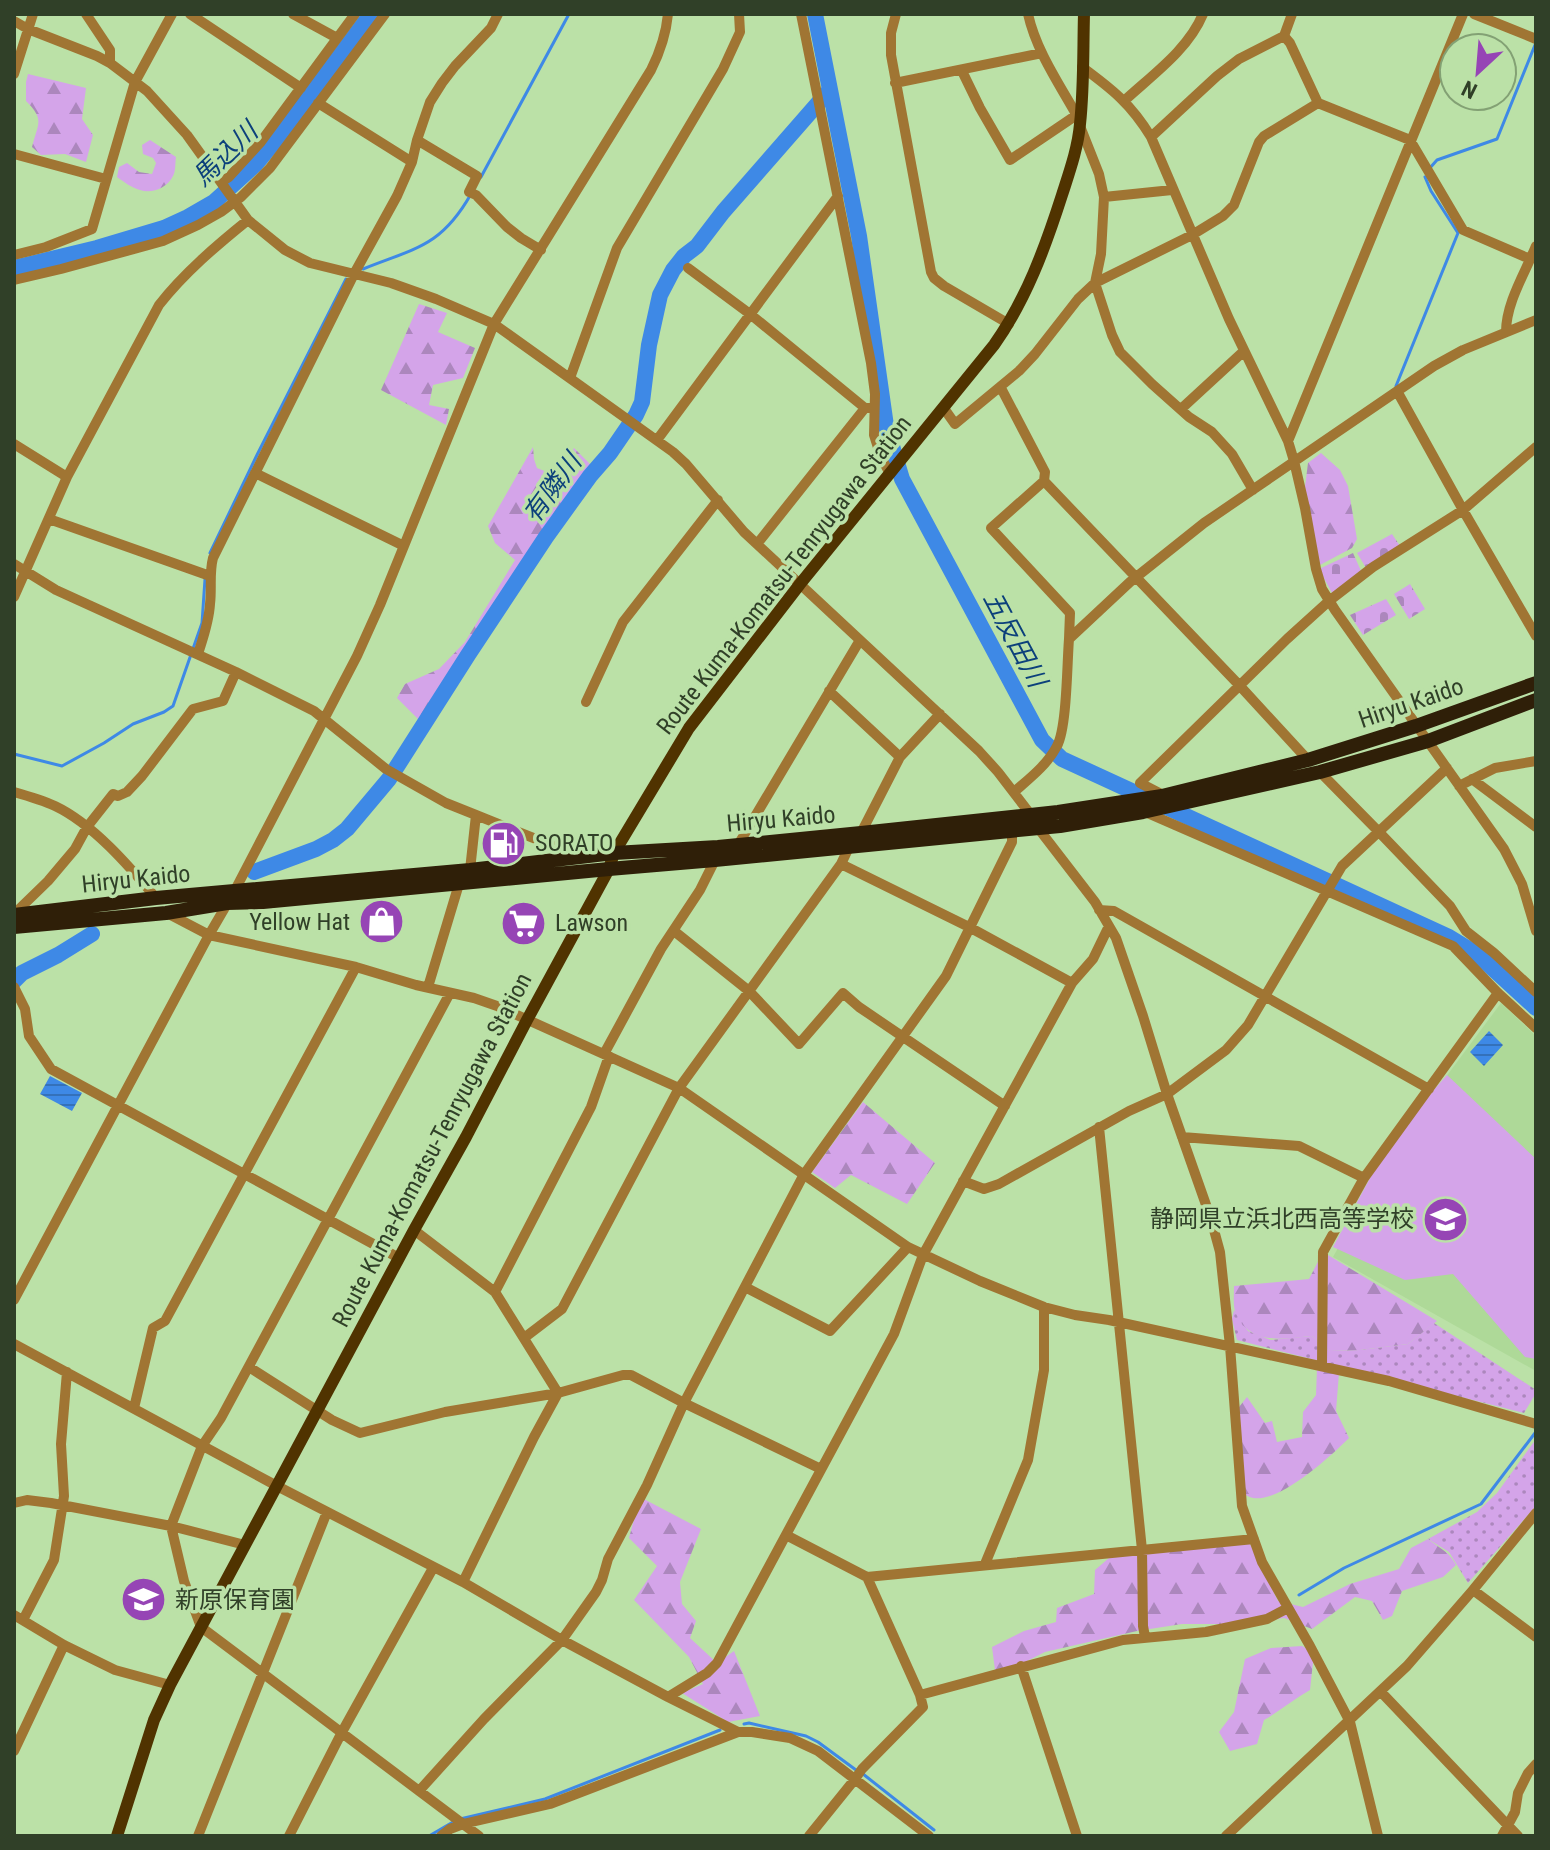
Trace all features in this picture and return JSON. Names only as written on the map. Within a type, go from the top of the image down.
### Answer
[{"type":"highway","name":"Hiryu Kaido","points":[[14,927],[166,913],[230,897],[263,902],[1012,831],[1034,821],[1162,796],[1308,760],[1536,683]]},
{"type":"highway","name":"Hiryu Kaido","points":[[14,914],[156,898],[230,897],[614,853],[1146,811],[1320,772],[1428,741],[1536,700]]},
{"type":"main road","name":"Route Kuma-Komatsu-Tenryugawa Station","points":[[117,1836],[154,1720],[170,1685],[466,1137],[609,869],[614,853],[689,728],[800,584],[994,345],[1026,292],[1068,176],[1079,117],[1084,14]]},
{"type":"street","points":[[14,74],[33,14]]},
{"type":"street","points":[[86,14],[110,50],[110,63]]},
{"type":"street","points":[[14,255],[46,247],[92,229],[135,82],[172,14]]},
{"type":"street","points":[[190,14],[301,88]]},
{"type":"street","points":[[293,14],[337,38]]},
{"type":"street","points":[[221,182],[260,143],[355,14]]},
{"type":"street","points":[[14,280],[163,241],[198,225],[234,201],[270,168],[385,14]]},
{"type":"street","points":[[194,653],[207,627],[210,608],[206,575],[213,558],[354,274],[397,196],[412,162],[430,102],[442,83],[491,28],[498,14]]},
{"type":"street","points":[[14,1300],[324,720],[380,605],[494,324],[651,70],[663,43],[668,14]]},
{"type":"street","points":[[570,378],[617,248],[723,69],[740,32],[739,14]]},
{"type":"street","points":[[757,544],[869,408],[875,394],[801,14]]},
{"type":"street","points":[[896,14],[891,33],[891,55],[931,272],[944,286],[1009,324]]},
{"type":"street","points":[[1028,14],[1042,53],[1079,117],[1099,174],[1104,197],[1101,254],[1095,283],[1120,352],[1189,417],[1212,432],[1232,454],[1253,490]]},
{"type":"street","points":[[1124,101],[1187,43],[1203,14]]},
{"type":"street","points":[[1151,137],[1239,59],[1284,36],[1292,14]]},
{"type":"street","points":[[1288,441],[1463,14]]},
{"type":"street","points":[[1474,14],[1536,39]]},
{"type":"street","points":[[14,21],[110,63],[147,91],[187,135],[248,220],[285,250],[310,263],[391,283],[494,324],[657,440],[686,464],[744,532],[979,751],[1014,792],[1116,938],[1220,1252],[1242,1506],[1262,1562],[1350,1722],[1378,1836]]},
{"type":"street","points":[[1284,36],[1318,103],[1410,140],[1463,230],[1530,259]]},
{"type":"street","points":[[895,83],[1042,53]]},
{"type":"street","points":[[1082,67],[1112,88],[1139,118],[1151,137],[1244,351],[1288,441],[1322,589],[1504,849],[1522,884],[1536,931]]},
{"type":"street","points":[[962,71],[1010,160],[1079,117]]},
{"type":"street","points":[[318,103],[412,162]]},
{"type":"street","points":[[943,407],[955,424],[1001,388],[1035,354],[1078,299],[1095,283],[1192,235],[1223,216],[1234,205],[1264,136],[1318,103]]},
{"type":"street","points":[[417,140],[477,176],[472,194],[507,227],[541,250]]},
{"type":"street","points":[[14,154],[106,179]]},
{"type":"street","points":[[1104,197],[1172,190]]},
{"type":"street","points":[[657,440],[838,196]]},
{"type":"street","points":[[14,597],[67,477],[159,305],[248,220]]},
{"type":"street","points":[[1506,332],[1514,299],[1536,246]]},
{"type":"street","points":[[688,268],[869,408],[881,457],[891,472]]},
{"type":"street","points":[[1069,639],[1137,577],[1204,523],[1294,461],[1434,366],[1463,350],[1536,320]]},
{"type":"street","points":[[1181,409],[1244,351]]},
{"type":"street","points":[[1001,388],[1045,472],[1044,481],[991,528],[1070,613],[1063,724],[1059,742],[1048,760],[1014,792]]},
{"type":"street","points":[[1397,391],[1536,636]]},
{"type":"street","points":[[14,444],[67,477]]},
{"type":"street","points":[[1162,796],[1140,783],[1329,601],[1373,567],[1463,510],[1536,447]]},
{"type":"street","points":[[255,473],[404,546]]},
{"type":"street","points":[[1044,481],[1308,760]]},
{"type":"street","points":[[586,702],[623,622],[718,500]]},
{"type":"street","points":[[49,519],[206,575]]},
{"type":"street","points":[[14,564],[56,590],[314,711],[386,769],[446,803],[551,845],[570,858]]},
{"type":"street","points":[[738,845],[860,640]]},
{"type":"street","points":[[14,914],[75,849],[87,827],[113,794],[118,796],[127,792],[142,776],[193,709],[223,701],[236,672]]},
{"type":"street","points":[[829,691],[900,757]]},
{"type":"street","points":[[861,833],[900,757],[940,714]]},
{"type":"street","points":[[1459,786],[1495,768],[1536,761]]},
{"type":"street","points":[[963,1181],[984,1189],[999,1184],[1099,1127],[1167,1094],[1226,1050],[1248,1025],[1342,866],[1447,768]]},
{"type":"street","points":[[1320,772],[1450,906],[1466,931],[1536,992]]},
{"type":"street","points":[[1472,779],[1536,827]]},
{"type":"street","points":[[14,792],[58,807],[87,827],[122,858],[156,898]]},
{"type":"street","points":[[1146,811],[1453,946],[1536,1028]]},
{"type":"street","points":[[470,870],[476,815]]},
{"type":"street","points":[[419,1791],[562,1640],[596,1592],[608,1559],[647,1485],[684,1403],[803,1176],[946,976],[1012,842],[1012,831]]},
{"type":"street","points":[[524,1338],[562,1309],[679,1088],[841,864],[850,845]]},
{"type":"street","points":[[495,1292],[591,1107],[607,1055],[661,949],[700,890],[715,860]]},
{"type":"street","points":[[841,864],[969,927],[1072,983]]},
{"type":"street","points":[[428,987],[459,884]]},
{"type":"street","points":[[1099,910],[1114,911],[1429,1089]]},
{"type":"street","points":[[166,913],[209,935],[356,967],[474,998],[607,1055],[679,1088],[908,1247],[1044,1307],[1389,1381],[1536,1424]]},
{"type":"street","points":[[668,1697],[707,1673],[717,1663],[894,1334],[923,1255],[1072,983],[1093,959],[1109,926]]},
{"type":"street","points":[[674,931],[749,991],[799,1044],[843,993],[1005,1106]]},
{"type":"street","points":[[134,1408],[153,1328],[165,1321],[356,967]]},
{"type":"street","points":[[15,989],[25,1009],[29,1036],[51,1069],[399,1258]]},
{"type":"street","points":[[450,993],[249,1367],[202,1446],[171,1526],[184,1581],[201,1627],[479,1836]]},
{"type":"street","points":[[1322,1366],[1323,1252],[1364,1178],[1498,993]]},
{"type":"street","points":[[1099,1127],[1142,1550],[1145,1637]]},
{"type":"street","points":[[1182,1137],[1299,1146],[1364,1178]]},
{"type":"street","points":[[414,1230],[495,1292],[558,1393]]},
{"type":"street","points":[[745,1287],[830,1331],[908,1247]]},
{"type":"street","points":[[985,1564],[1028,1460],[1044,1370],[1044,1307]]},
{"type":"street","points":[[14,1344],[738,1732]]},
{"type":"street","points":[[249,1367],[317,1411],[360,1433],[445,1412],[558,1393],[631,1375],[821,1469]]},
{"type":"street","points":[[67,1372],[61,1444],[64,1496],[54,1560],[18,1618],[115,1670],[170,1685]]},
{"type":"street","points":[[463,1582],[558,1393]]},
{"type":"street","points":[[14,1503],[27,1500],[171,1526],[245,1545]]},
{"type":"street","points":[[198,1836],[327,1512]]},
{"type":"street","points":[[1226,1836],[1407,1666],[1532,1525],[1536,1513]]},
{"type":"street","points":[[786,1535],[867,1577],[1254,1539]]},
{"type":"street","points":[[289,1836],[342,1732],[433,1568]]},
{"type":"street","points":[[809,1836],[858,1774],[923,1707],[867,1577]]},
{"type":"street","points":[[1473,1590],[1536,1637]]},
{"type":"street","points":[[920,1695],[1123,1640],[1206,1632],[1267,1619],[1288,1608]]},
{"type":"street","points":[[14,1751],[64,1645]]},
{"type":"street","points":[[1021,1666],[1077,1836]]},
{"type":"street","points":[[1381,1692],[1518,1836]]},
{"type":"street","points":[[441,1836],[459,1821],[550,1804],[738,1732],[752,1732],[790,1738],[858,1774],[929,1836]]},
{"type":"street","points":[[1502,1836],[1515,1812],[1518,1793],[1536,1764]]},
{"type":"shaded area","name":"静岡県立浜北西高等学校","points":[[1501,1003],[1536,1036],[1536,1371],[1333,1257],[1396,1144]]},
{"type":"green space","points":[[28,74],[86,88],[82,119],[93,135],[86,162],[65,154],[41,155],[32,147],[38,118],[26,101]]},
{"type":"green space","points":[[150,140],[176,157],[175,169],[163,187],[145,191],[117,177],[119,167],[127,163],[139,172],[152,174],[156,163],[153,158],[143,154],[142,145]]},
{"type":"green space","points":[[419,304],[447,313],[438,332],[475,348],[463,378],[433,385],[429,405],[449,409],[446,425],[381,390]]},
{"type":"green space","points":[[533,447],[537,468],[554,475],[574,448],[592,466],[491,611],[420,721],[397,698],[405,684],[439,669],[465,642],[515,560],[495,543],[488,526]]},
{"type":"green space","points":[[1321,453],[1340,470],[1348,486],[1357,539],[1352,548],[1320,565],[1305,487],[1308,463]]},
{"type":"green space","points":[[1392,534],[1400,546],[1366,568],[1357,553]]},
{"type":"green space","points":[[1353,553],[1362,573],[1332,593],[1319,569]]},
{"type":"green space","points":[[1410,584],[1425,609],[1409,619],[1394,594]]},
{"type":"green space","points":[[1386,599],[1396,615],[1363,635],[1350,615]]},
{"type":"green space","name":"静岡県立浜北西高等学校","points":[[1447,1075],[1536,1159],[1536,1359],[1525,1357],[1453,1274],[1405,1280],[1333,1247],[1392,1137]]},
{"type":"green space","points":[[863,1102],[935,1163],[907,1204],[851,1175],[835,1188],[812,1172]]},
{"type":"green space","points":[[1323,1252],[1437,1321],[1408,1344],[1360,1350],[1330,1351],[1312,1336],[1278,1339],[1248,1330],[1234,1308],[1234,1286],[1309,1279]]},
{"type":"green space","points":[[1234,1310],[1248,1331],[1271,1340],[1312,1336],[1330,1351],[1408,1344],[1434,1323],[1536,1390],[1536,1393],[1524,1413],[1237,1340],[1232,1319]]},
{"type":"green space","points":[[1317,1368],[1339,1373],[1336,1411],[1349,1438],[1318,1466],[1277,1493],[1253,1498],[1241,1492],[1239,1407],[1247,1397],[1265,1423],[1272,1421],[1277,1442],[1302,1437],[1303,1412],[1316,1395]]},
{"type":"green space","points":[[1536,1439],[1536,1506],[1468,1583],[1449,1552],[1428,1539],[1477,1512],[1497,1493]]},
{"type":"green space","points":[[640,1497],[701,1529],[680,1582],[682,1604],[696,1621],[690,1638],[717,1663],[734,1651],[760,1716],[728,1722],[682,1693],[703,1684],[689,1657],[634,1600],[657,1566],[629,1538]]},
{"type":"green space","points":[[1428,1539],[1447,1553],[1456,1565],[1443,1577],[1402,1591],[1392,1616],[1383,1620],[1372,1601],[1355,1597],[1312,1629],[1284,1618],[1245,1624],[1182,1624],[1045,1652],[1011,1669],[995,1670],[992,1647],[1024,1631],[1056,1622],[1057,1608],[1094,1594],[1095,1570],[1116,1552],[1248,1540],[1278,1601],[1303,1607],[1350,1584],[1399,1569],[1411,1548]]},
{"type":"green space","points":[[1302,1646],[1314,1653],[1310,1690],[1264,1720],[1257,1744],[1230,1751],[1219,1732],[1234,1712],[1245,1659],[1271,1648]]},
{"type":"water","points":[[1489,1031],[1503,1045],[1484,1066],[1470,1052]]},
{"type":"water","points":[[50,1076],[82,1093],[72,1111],[40,1094]]},
{"type":"waterway","name":"馬込川","points":[[14,268],[164,228],[214,202],[256,164],[371,14]]},
{"type":"waterway","points":[[481,177],[569,14]]},
{"type":"waterway","name":"五反田川","points":[[815,14],[859,236],[886,426],[902,479],[1042,740],[1062,759],[1449,937],[1477,954],[1536,1008]]},
{"type":"waterway","points":[[1429,169],[1437,160],[1497,139],[1535,45]]},
{"type":"waterway","name":"有隣川","points":[[254,872],[333,840],[347,829],[389,779],[546,537],[636,415],[642,402],[649,345],[660,295],[673,270],[827,93]]},
{"type":"waterway","points":[[1396,386],[1458,233],[1425,177]]},
{"type":"waterway","points":[[363,269],[425,244],[449,225],[471,194]]},
{"type":"waterway","points":[[210,553],[346,279]]},
{"type":"waterway","points":[[14,754],[62,766],[133,724],[173,706],[202,623],[205,579]]},
{"type":"waterway","name":"有隣川","points":[[14,981],[22,973],[92,934]]},
{"type":"waterway","points":[[1299,1595],[1344,1568],[1481,1504],[1535,1433]]},
{"type":"waterway","points":[[744,1724],[806,1736],[856,1770]]},
{"type":"waterway","points":[[460,1819],[545,1799],[720,1730]]},
{"type":"waterway","points":[[863,1774],[934,1830]]},
{"type":"waterway","points":[[429,1836],[453,1822]]},
{"type":"place","name":"SORATO","points":[[504,843]]},
{"type":"place","name":"Yellow Hat","points":[[381,922]]},
{"type":"place","name":"Lawson","points":[[524,923]]},
{"type":"place","name":"静岡県立浜北西高等学校","points":[[1445,1219]]},
{"type":"place","name":"新原保育園","points":[[144,1600]]}]
